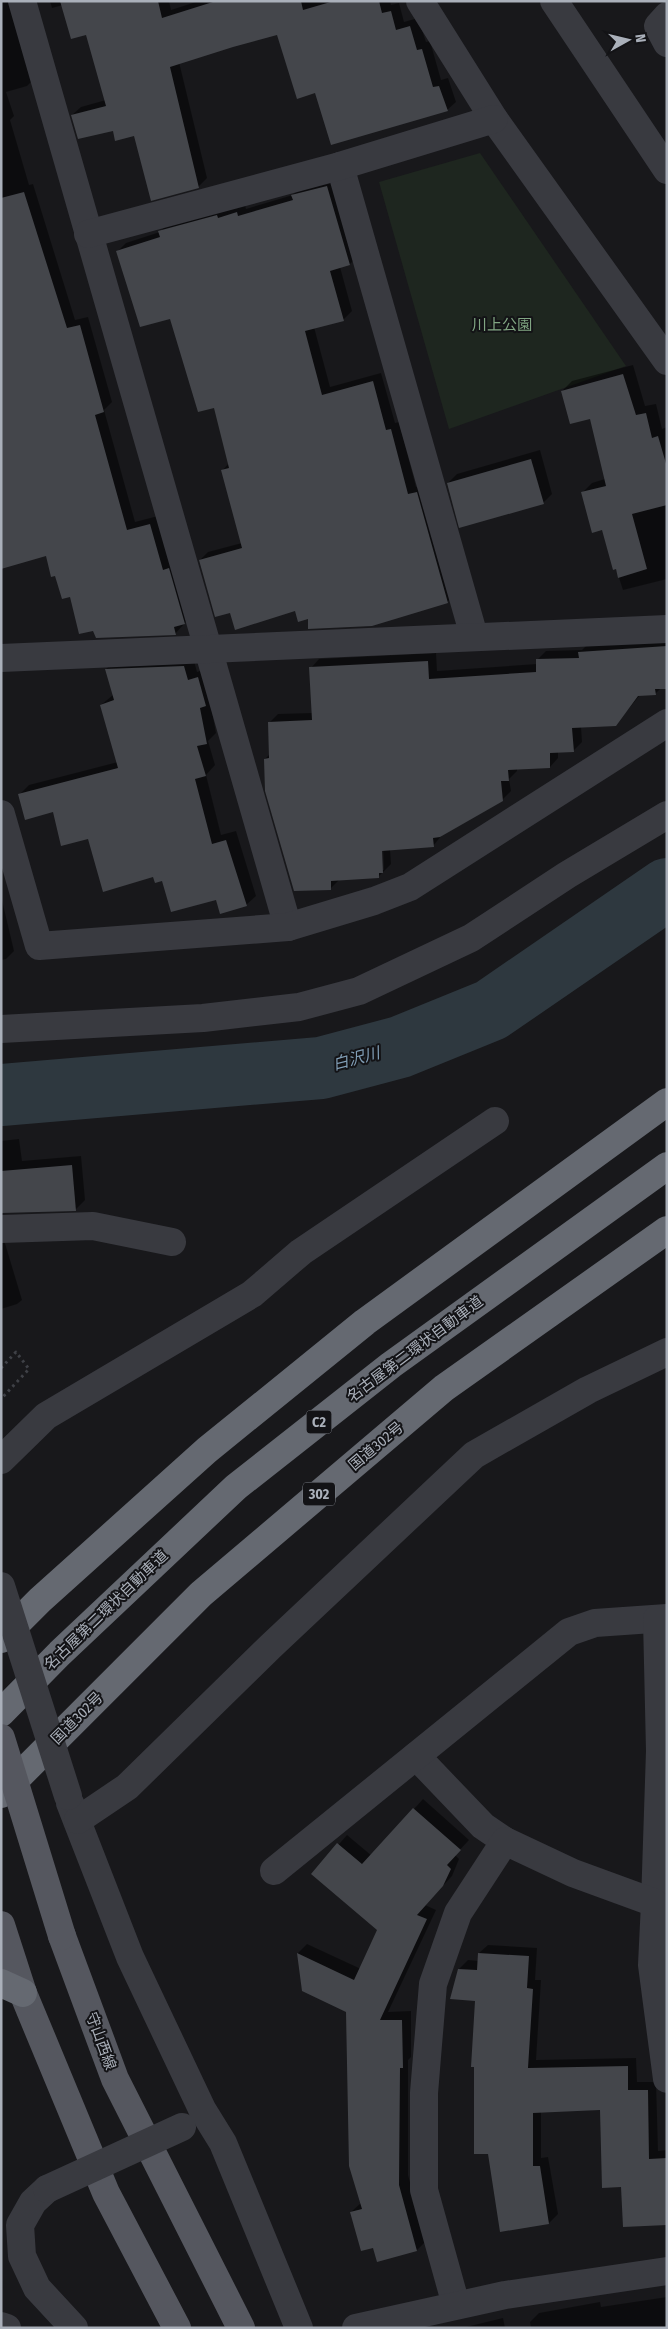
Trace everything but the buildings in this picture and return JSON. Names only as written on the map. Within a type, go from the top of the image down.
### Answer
[{"type":"highway","points":[[1,1639],[40,1600],[207,1450],[365,1322],[667,1102]]},
{"type":"highway","name":"名古屋第二環状自動車道","points":[[1,1713],[60,1653],[236,1487],[391,1365],[667,1166]]},
{"type":"highway","name":"国道302号","points":[[1,1794],[201,1594],[444,1388],[667,1230]]},
{"type":"main road","name":"守山西線","points":[[1,1738],[62,1936],[115,2079],[240,2328]]},
{"type":"main road","points":[[1,1925],[12,1980],[106,2193],[177,2328]]},
{"type":"street","points":[[22,1],[288,927]]},
{"type":"street","points":[[420,1],[494,119],[667,361]]},
{"type":"street","points":[[554,1],[667,170]]},
{"type":"street","points":[[667,16],[658,26],[667,43]]},
{"type":"street","points":[[88,234],[340,166],[494,119]]},
{"type":"street","points":[[340,166],[474,636]]},
{"type":"street","points":[[1,658],[667,629]]},
{"type":"street","points":[[1,814],[39,946],[288,927],[374,901],[410,887],[667,723]]},
{"type":"street","points":[[1,1029],[203,1018],[299,1007],[359,992],[470,938],[567,875],[667,815]]},
{"type":"street","points":[[1,1460],[46,1416],[252,1294],[301,1252],[495,1121]]},
{"type":"street","points":[[1,1229],[93,1226],[172,1242]]},
{"type":"street","points":[[73,1808],[127,1786],[271,1646],[474,1454],[588,1390],[667,1352]]},
{"type":"street","points":[[1,1586],[73,1808],[192,2118],[223,2143],[299,2328]]},
{"type":"street","points":[[274,1871],[569,1632],[595,1623],[662,1619],[660,1751],[652,1965],[667,2079]]},
{"type":"street","points":[[416,1756],[483,1826],[506,1842],[573,1873],[655,1903]]},
{"type":"street","points":[[456,2305],[424,2190],[424,2093],[433,1984],[458,1913],[506,1842]]},
{"type":"street","points":[[74,2328],[37,2288],[22,2256],[20,2225],[33,2202],[47,2189],[192,2118]]},
{"type":"street","points":[[356,2328],[456,2305],[667,2271]]},
{"type":"street","points":[[1,2326],[7,2328]]},
{"type":"path","points":[[1,1368],[16,1352],[29,1369],[1,1399]]},
{"type":"green space","name":"川上公園","points":[[480,153],[626,366],[449,429],[379,182]]},
{"type":"waterway","name":"白沢川","points":[[1,1095],[321,1068],[400,1047],[491,1010],[667,889]]}]
